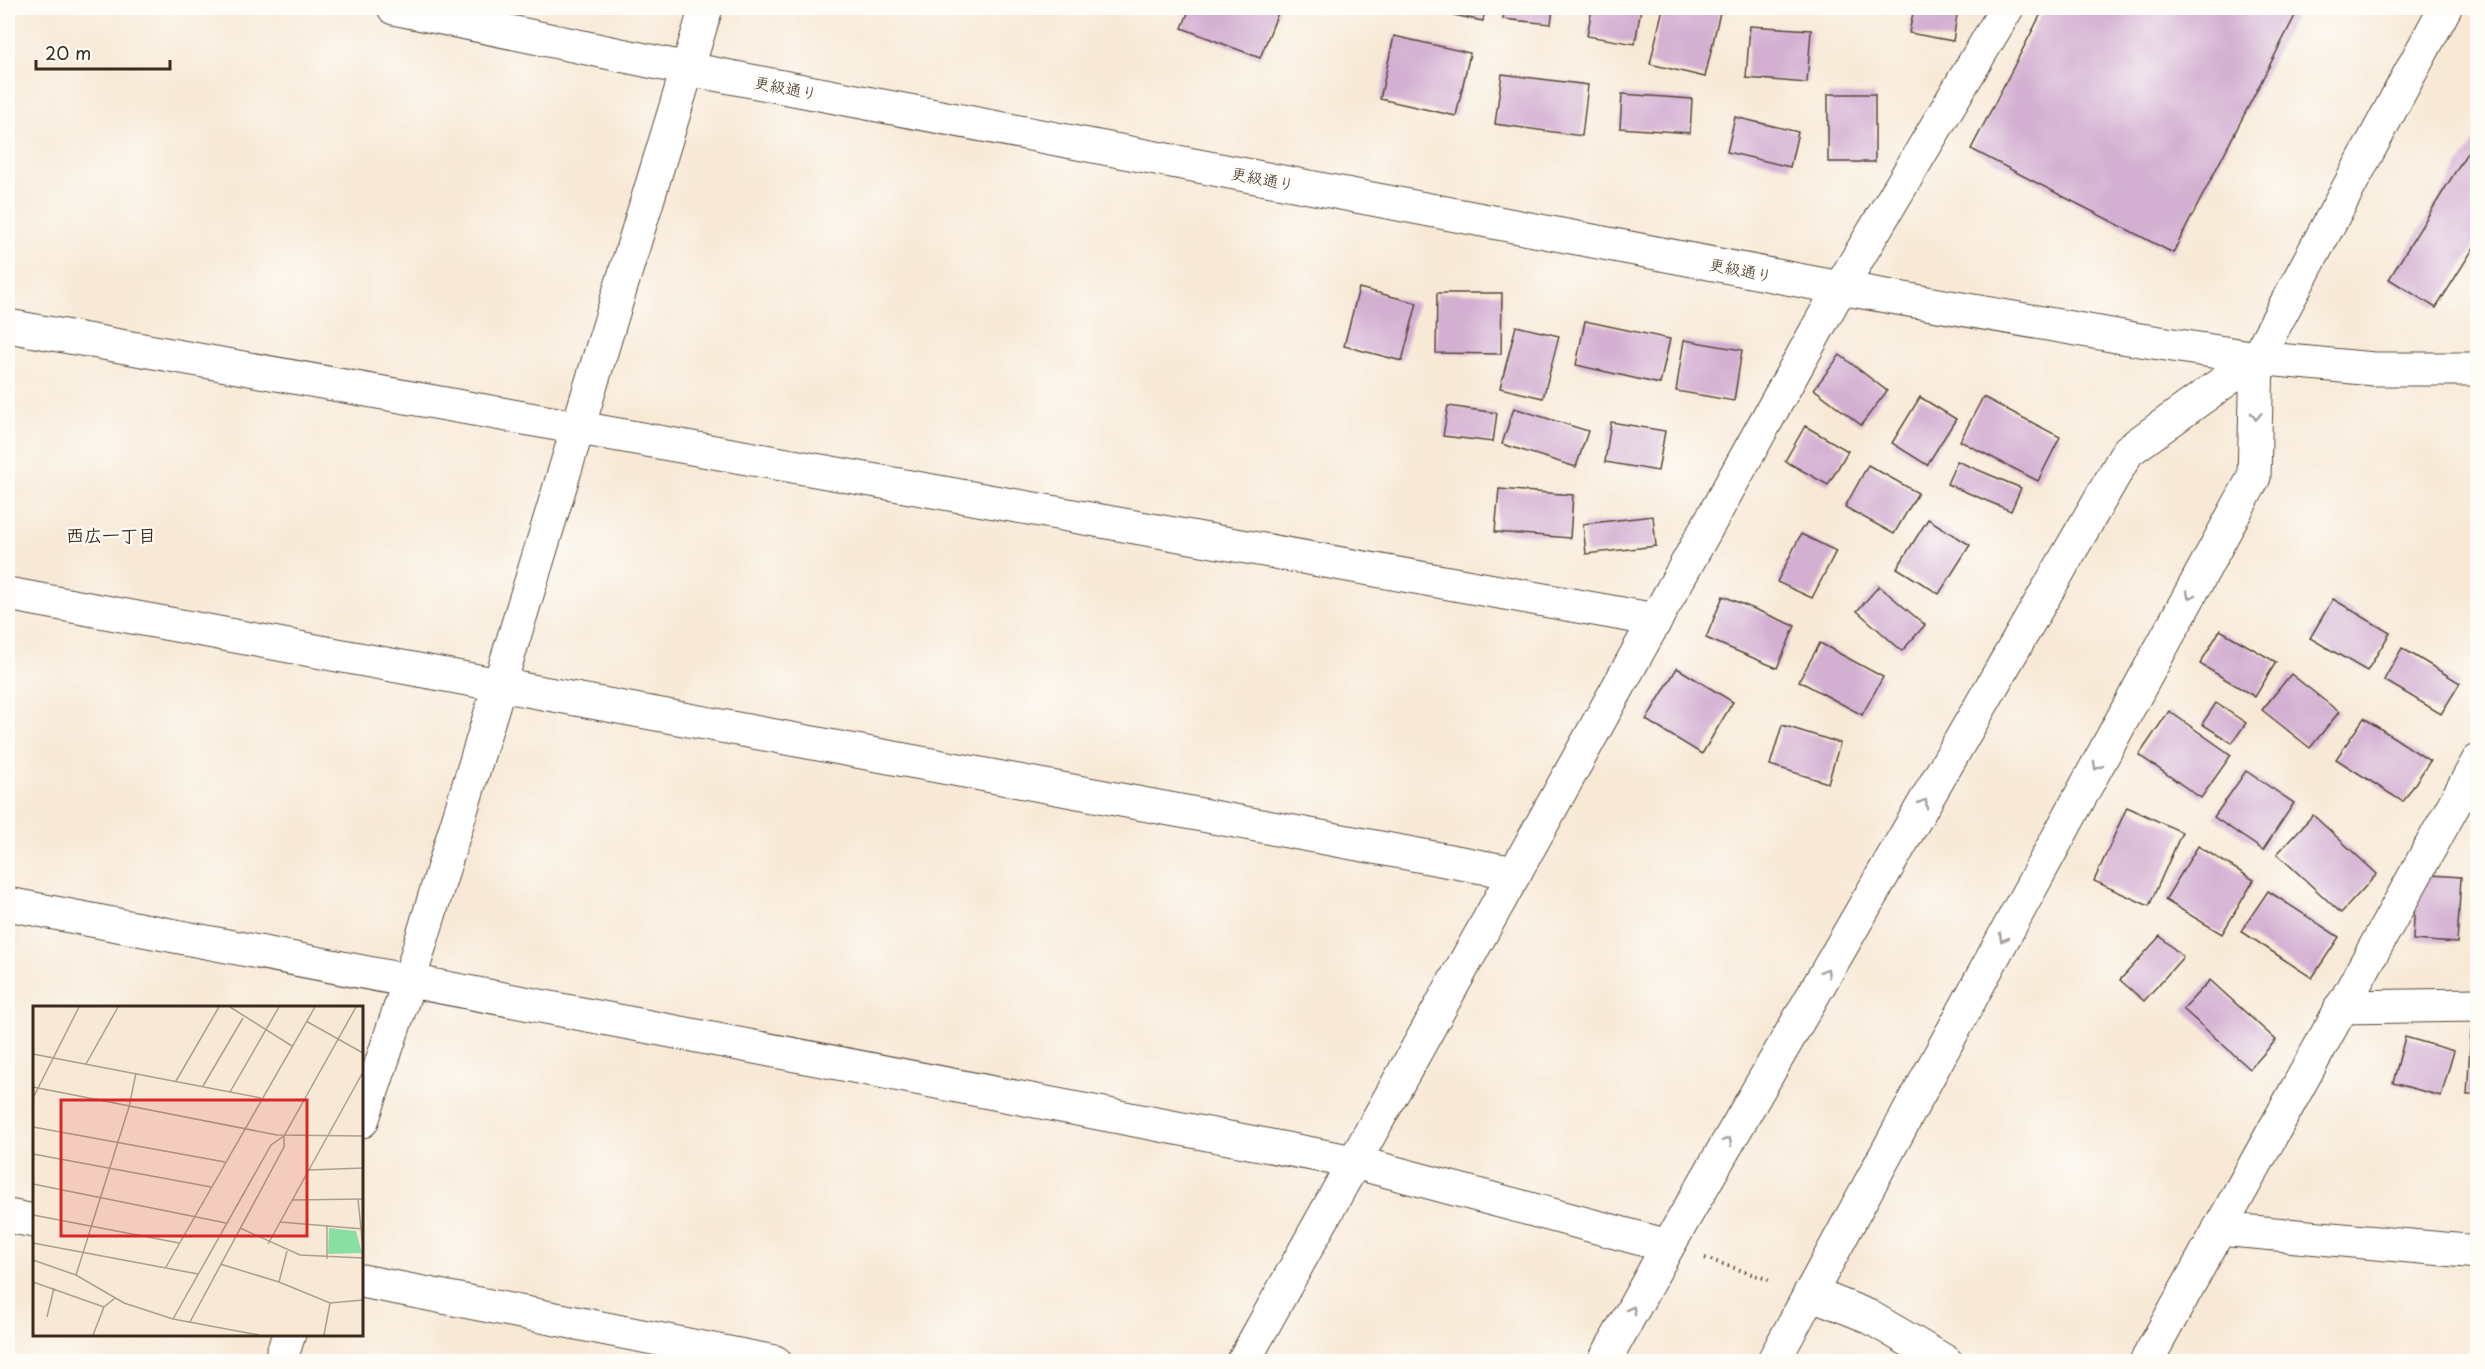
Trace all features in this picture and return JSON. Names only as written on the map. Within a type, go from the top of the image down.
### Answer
[{"type":"street","name":"更級通り","points":[[394,8],[688,69],[1840,288],[2134,339],[2258,358],[2374,369],[2478,369]]},
{"type":"street","points":[[363,1118],[409,981],[706,8]]},
{"type":"street","points":[[1243,1362],[1840,288],[2007,8]]},
{"type":"street","points":[[1773,1362],[2254,477],[2258,358],[2445,8]]},
{"type":"street","points":[[8,326],[1656,620]]},
{"type":"street","points":[[1604,1362],[1668,1246],[2128,451],[2258,358]]},
{"type":"street","points":[[8,594],[1515,873]]},
{"type":"street","points":[[2146,1362],[2478,761]]},
{"type":"street","points":[[8,904],[1354,1162],[1668,1246]]},
{"type":"street","points":[[2341,1007],[2478,1005]]},
{"type":"street","points":[[8,1216],[33,1221]]},
{"type":"street","points":[[2219,1229],[2478,1252]]},
{"type":"street","points":[[363,1281],[776,1362]]},
{"type":"street","points":[[1810,1293],[1868,1316],[1946,1362]]},
{"type":"street","points":[[280,1362],[289,1336]]},
{"type":"path","points":[[1668,1246],[1810,1293]]},
{"type":"building","points":[[1190,8],[1280,8],[1260,58],[1182,28]]},
{"type":"building","points":[[1420,8],[1485,8],[1483,21]]},
{"type":"building","points":[[1505,8],[1553,8],[1551,24],[1503,19]]},
{"type":"building","points":[[1592,8],[1641,8],[1635,44],[1587,36]]},
{"type":"building","points":[[1663,8],[1721,8],[1705,77],[1650,64]]},
{"type":"building","points":[[1853,8],[1884,8],[1883,13]]},
{"type":"building","points":[[1914,8],[1958,8],[1953,41],[1909,33]]},
{"type":"building","points":[[2044,8],[2299,8],[2173,253],[1971,149]]},
{"type":"building","points":[[1750,26],[1811,30],[1807,83],[1746,78]]},
{"type":"building","points":[[1394,36],[1470,53],[1456,116],[1380,99]]},
{"type":"building","points":[[1502,74],[1588,85],[1582,136],[1495,124]]},
{"type":"building","points":[[1622,94],[1692,99],[1690,133],[1620,128]]},
{"type":"building","points":[[1828,94],[1875,94],[1875,162],[1828,162]]},
{"type":"building","points":[[1735,117],[1798,132],[1790,167],[1727,152]]},
{"type":"building","points":[[2478,135],[2478,241],[2436,308],[2389,279]]},
{"type":"building","points":[[1359,288],[1417,303],[1402,361],[1344,346]]},
{"type":"building","points":[[1437,293],[1502,293],[1501,354],[1436,353]]},
{"type":"building","points":[[1585,321],[1670,339],[1660,384],[1576,365]]},
{"type":"building","points":[[1516,326],[1559,336],[1543,398],[1500,388]]},
{"type":"building","points":[[1684,340],[1742,350],[1734,401],[1676,391]]},
{"type":"building","points":[[1840,355],[1887,391],[1861,425],[1814,389]]},
{"type":"building","points":[[1920,397],[1956,419],[1927,465],[1892,443]]},
{"type":"building","points":[[1983,397],[2060,437],[2038,481],[1960,441]]},
{"type":"building","points":[[1448,406],[1497,413],[1493,442],[1443,436]]},
{"type":"building","points":[[1514,408],[1588,431],[1576,467],[1502,444]]},
{"type":"building","points":[[1611,422],[1665,431],[1658,471],[1605,462]]},
{"type":"building","points":[[1805,426],[1848,451],[1828,485],[1785,461]]},
{"type":"building","points":[[1957,461],[2021,488],[2011,511],[1947,484]]},
{"type":"building","points":[[1868,465],[1918,493],[1894,534],[1845,507]]},
{"type":"building","points":[[1499,489],[1573,495],[1570,538],[1495,532]]},
{"type":"building","points":[[1653,516],[1656,546],[1586,554],[1583,524]]},
{"type":"building","points":[[1928,519],[1970,545],[1939,594],[1897,568]]},
{"type":"building","points":[[1801,534],[1836,551],[1812,598],[1777,582]]},
{"type":"building","points":[[1879,586],[1925,625],[1902,651],[1857,611]]},
{"type":"building","points":[[1723,596],[1795,626],[1777,668],[1706,638]]},
{"type":"building","points":[[2333,599],[2390,633],[2367,671],[2310,638]]},
{"type":"building","points":[[2220,630],[2276,662],[2255,697],[2200,664]]},
{"type":"building","points":[[1820,643],[1883,677],[1862,715],[1799,681]]},
{"type":"building","points":[[2402,648],[2460,683],[2441,714],[2384,680]]},
{"type":"building","points":[[1677,668],[1733,702],[1702,754],[1646,720]]},
{"type":"building","points":[[2291,674],[2339,712],[2310,748],[2262,710]]},
{"type":"building","points":[[2216,703],[2246,723],[2232,743],[2202,724]]},
{"type":"building","points":[[2169,711],[2231,755],[2201,798],[2139,755]]},
{"type":"building","points":[[2364,718],[2430,761],[2403,802],[2336,759]]},
{"type":"building","points":[[1782,725],[1840,743],[1828,783],[1770,765]]},
{"type":"building","points":[[2246,771],[2294,803],[2263,850],[2214,817]]},
{"type":"building","points":[[2127,807],[2182,832],[2149,906],[2094,881]]},
{"type":"building","points":[[2313,815],[2377,874],[2341,913],[2277,854]]},
{"type":"building","points":[[2198,846],[2254,880],[2222,934],[2165,900]]},
{"type":"building","points":[[2416,874],[2461,877],[2457,943],[2413,940]]},
{"type":"building","points":[[2268,891],[2339,937],[2312,978],[2241,931]]},
{"type":"building","points":[[2160,936],[2183,957],[2144,1001],[2120,980]]},
{"type":"building","points":[[2210,980],[2276,1040],[2250,1069],[2183,1009]]},
{"type":"building","points":[[2471,1031],[2478,1031],[2478,1095],[2467,1095]]},
{"type":"building","points":[[2405,1037],[2454,1051],[2441,1096],[2393,1083]]},
{"type":"district","name":"西広一丁目","points":[[111,534]]}]
